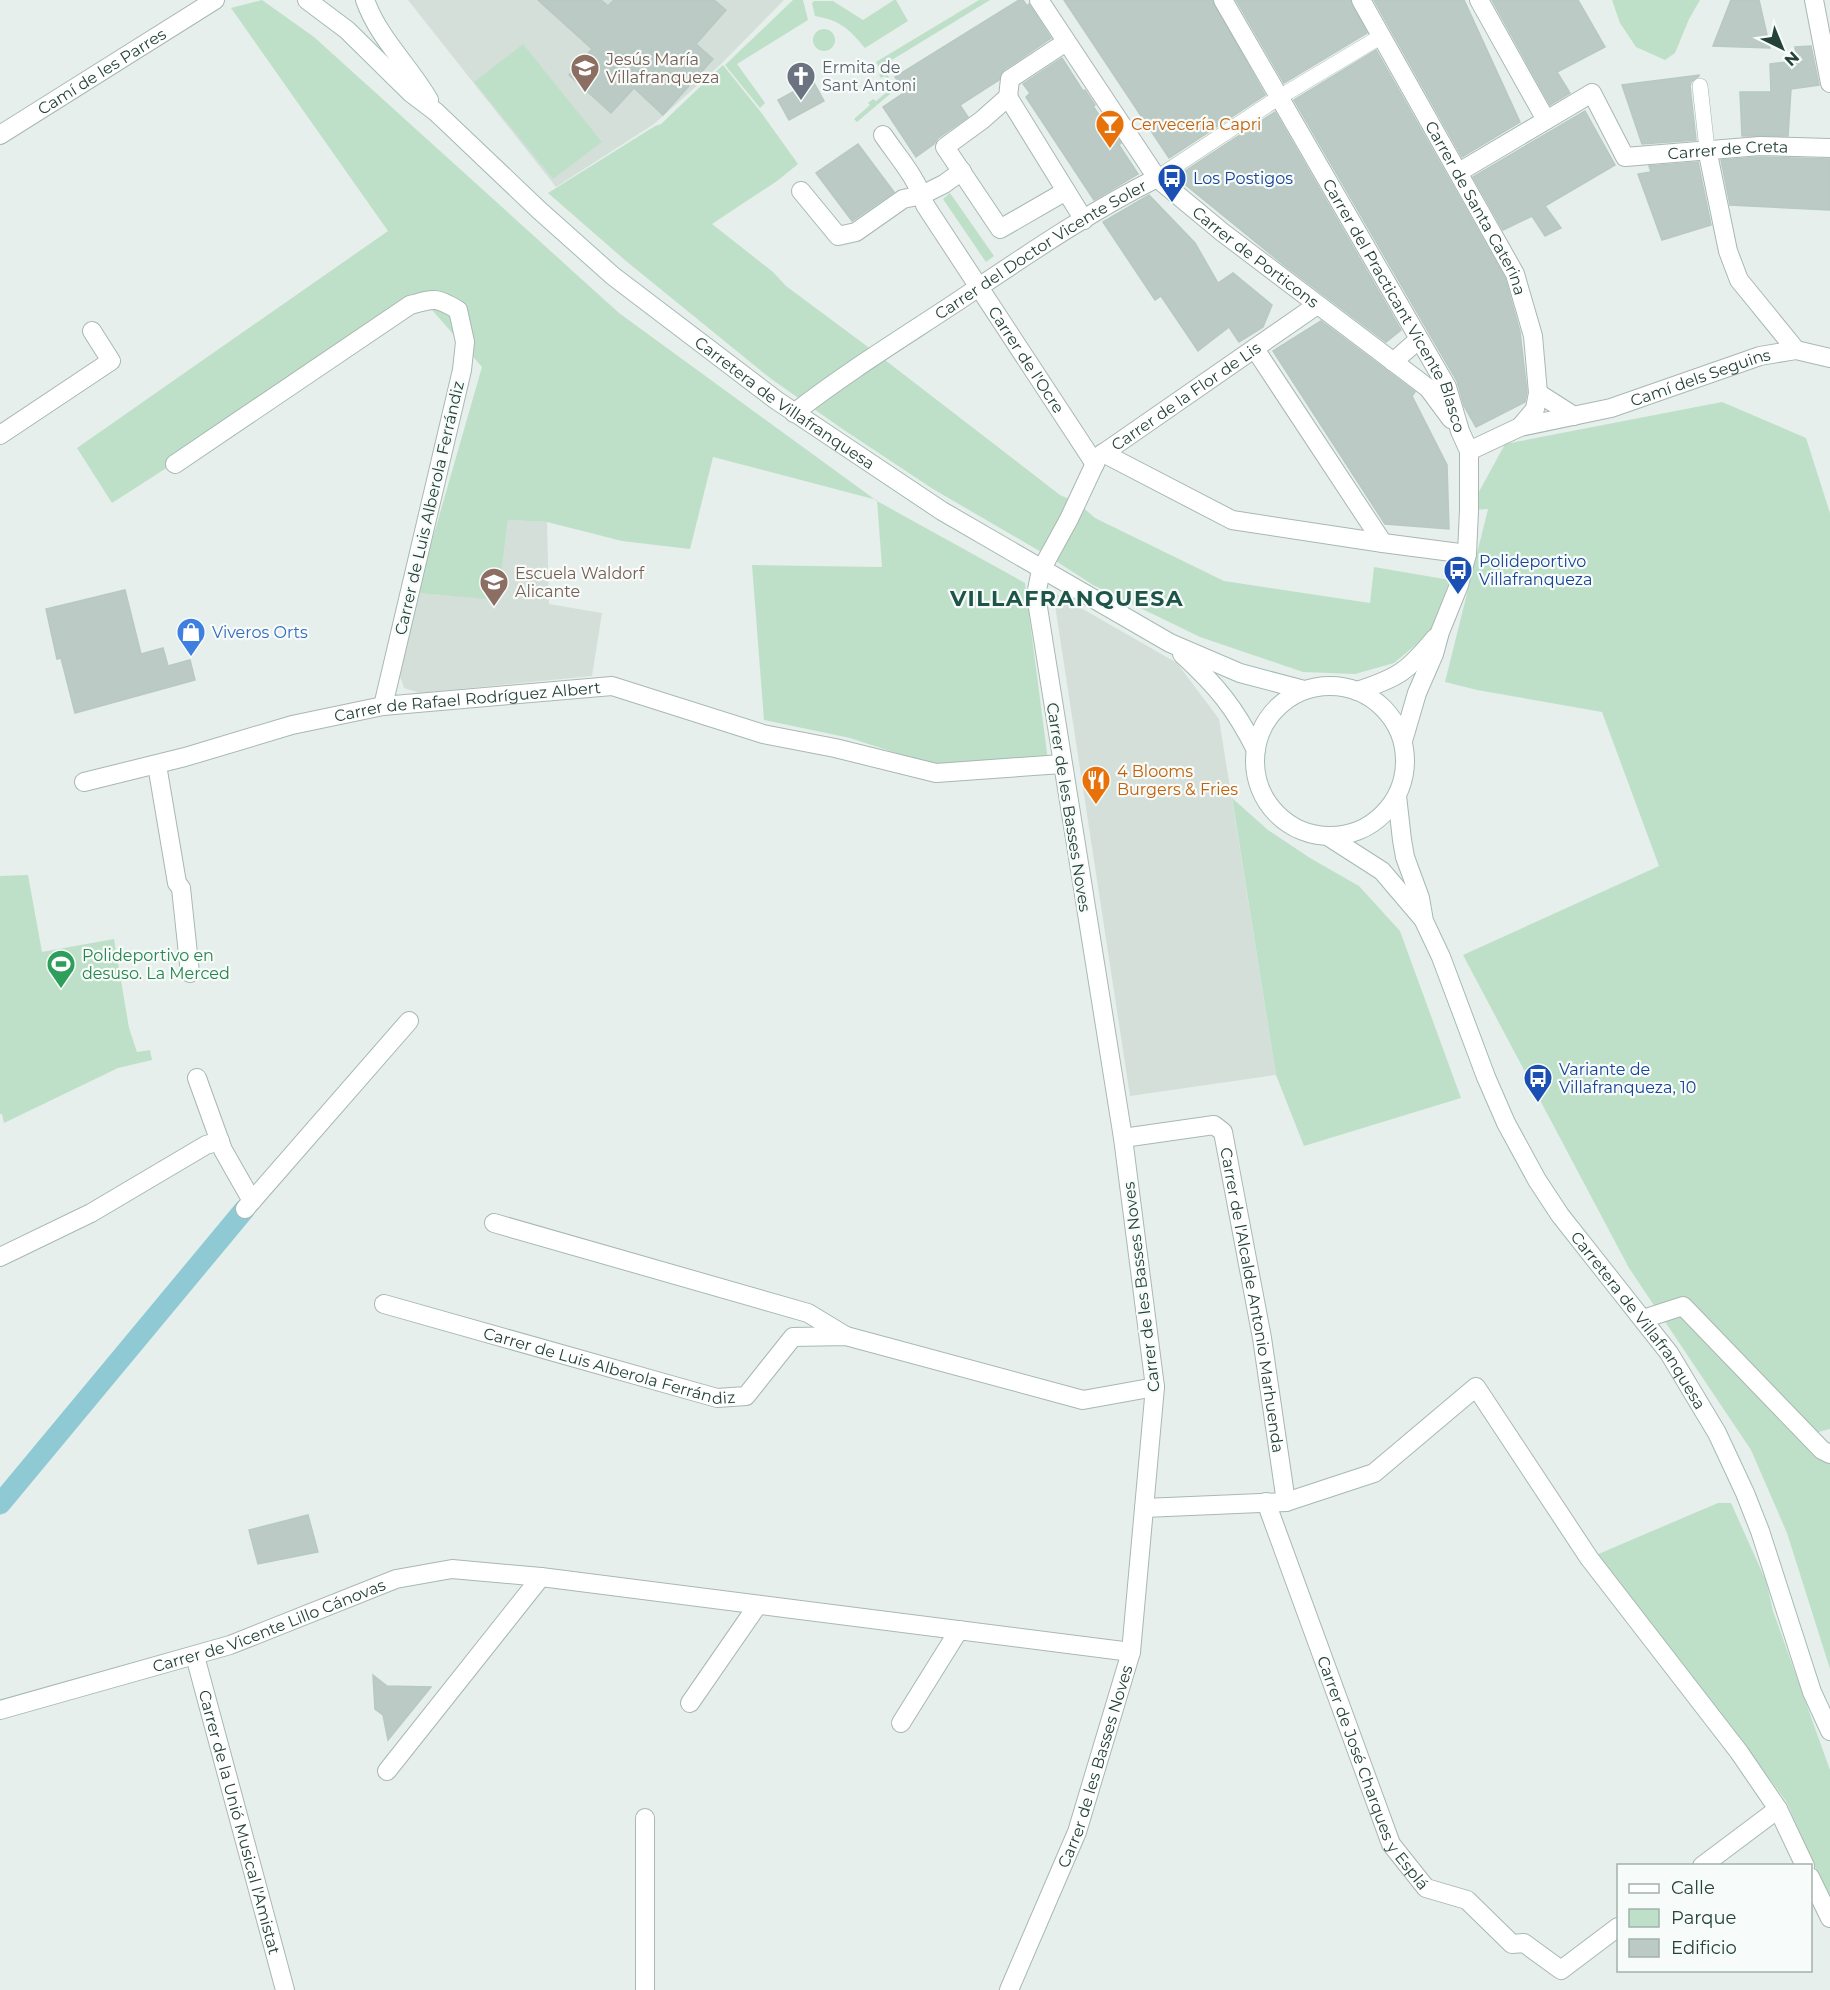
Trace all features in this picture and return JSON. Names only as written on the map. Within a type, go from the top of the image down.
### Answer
[{"type":"street","name":"Carretera de Villafranquesa","points":[[307,0],[347,30],[411,93],[436,112],[539,210],[613,276],[794,413],[899,483],[1041,570],[1170,643],[1240,673],[1304,690]]},
{"type":"street","name":"Carretera de Villafranquesa","points":[[365,0],[384,39],[421,86],[436,112]]},
{"type":"street","name":"Carrer de Porticons","points":[[1039,0],[1157,178],[1221,232],[1428,388],[1460,431]]},
{"type":"street","name":"Carrer del Practicant Vicente Blasco","points":[[1223,0],[1447,387],[1460,431],[1469,451],[1467,554],[1459,585],[1412,709],[1403,741]]},
{"type":"street","name":"Carrer de Santa Caterina","points":[[1361,0],[1515,274],[1533,336],[1538,393],[1535,409],[1520,427]]},
{"type":"street","points":[[1459,172],[1546,120],[1479,0]]},
{"type":"street","points":[[1814,0],[1830,83]]},
{"type":"street","name":"Camí de les Parres","points":[[0,135],[209,2]]},
{"type":"street","name":"Carrer del Doctor Vicente Soler","points":[[794,413],[836,380],[980,286],[1084,220],[1157,178],[1278,98],[1375,40],[1380,33]]},
{"type":"street","points":[[1066,42],[1010,79],[1008,97],[1084,220]]},
{"type":"street","points":[[1700,86],[1707,149],[1732,261],[1739,280],[1796,350]]},
{"type":"street","name":"Carrer de Creta","points":[[1546,120],[1592,93],[1625,157],[1760,146],[1830,148]]},
{"type":"street","points":[[1008,97],[945,147],[1000,229],[1066,191]]},
{"type":"street","name":"Carrer de l'Ocre","points":[[883,135],[922,195],[925,205],[1099,459],[1232,520],[1467,554]]},
{"type":"street","points":[[801,191],[838,236],[856,232],[903,199],[922,195],[944,184],[962,171]]},
{"type":"street","name":"Carrer de Luis Alberola Ferrándiz","points":[[175,464],[410,305],[432,299],[440,300],[458,310],[465,342],[462,370],[383,706]]},
{"type":"street","name":"Carrer de la Flor de Lis","points":[[1041,570],[1099,459],[1317,304]]},
{"type":"street","points":[[1760,356],[1770,320]]},
{"type":"street","points":[[0,435],[111,361],[92,331]]},
{"type":"street","points":[[1392,362],[1418,340]]},
{"type":"street","points":[[1255,349],[1383,543]]},
{"type":"street","name":"Camí dels Seguins","points":[[1469,451],[1520,427],[1592,413],[1646,397],[1760,356],[1796,350],[1830,358]]},
{"type":"street","points":[[1538,393],[1574,416]]},
{"type":"street","name":"Carrer de les Basses Noves","points":[[1010,1990],[1077,1832],[1131,1652],[1155,1387],[1123,1138],[1036,595],[1041,570]]},
{"type":"street","name":"Carrer del Practicant Vicente Blasco","points":[[1358,691],[1401,674],[1440,632]]},
{"type":"street","name":"Carretera de Villafranquesa","points":[[1170,643],[1223,695],[1242,722],[1256,750]]},
{"type":"street","name":"Carrer de Rafael Rodríguez Albert","points":[[84,782],[157,765],[292,725],[383,706],[612,686],[763,734],[835,748],[936,773],[1062,764]]},
{"type":"street","points":[[1331,686],[1358,691],[1373,699],[1386,710],[1403,741],[1405,769],[1397,796],[1390,808],[1369,826],[1343,836],[1313,835],[1298,830],[1272,810],[1263,797],[1257,782],[1255,766],[1259,734],[1277,708],[1304,690],[1331,686]]},
{"type":"street","points":[[157,765],[177,883],[181,888],[190,973]]},
{"type":"street","name":"Carretera de Villafranquesa","points":[[1397,796],[1401,840],[1425,921],[1497,1102],[1538,1180],[1579,1241],[1643,1319],[1687,1382],[1712,1424],[1760,1531],[1812,1692],[1830,1731]]},
{"type":"street","name":"Carretera de Villafranquesa","points":[[1329,837],[1382,871],[1425,921]]},
{"type":"street","points":[[197,1078],[223,1150],[249,1205],[409,1021]]},
{"type":"street","name":"Carrer de l'Alcalde Antonio Marhuenda","points":[[1123,1138],[1214,1125],[1223,1132],[1262,1338],[1286,1502]]},
{"type":"street","points":[[0,1257],[90,1214],[206,1145],[220,1141]]},
{"type":"street","name":"Carrer de Luis Alberola Ferrándiz","points":[[494,1223],[808,1313],[846,1336],[1083,1400],[1155,1387]]},
{"type":"street","name":"Carrer de Luis Alberola Ferrándiz","points":[[384,1304],[717,1398],[746,1396],[793,1337],[846,1336]]},
{"type":"street","points":[[1643,1319],[1683,1306],[1773,1401],[1822,1450],[1830,1454]]},
{"type":"street","points":[[1144,1508],[1286,1502],[1374,1473],[1476,1387],[1589,1558],[1739,1752],[1778,1809],[1804,1864]]},
{"type":"street","name":"Carrer de José Charques y Esplá","points":[[1266,1502],[1391,1844],[1426,1888],[1467,1900],[1512,1944],[1524,1943],[1561,1970],[1617,1928]]},
{"type":"street","name":"Carrer de Vicente Lillo Cánovas","points":[[0,1710],[230,1645],[396,1579],[452,1569],[541,1577],[1131,1652]]},
{"type":"street","points":[[387,1771],[541,1577]]},
{"type":"street","points":[[690,1703],[757,1606]]},
{"type":"street","points":[[902,1723],[959,1630]]},
{"type":"street","name":"Carrer de la Unió Musical l'Amistat","points":[[195,1656],[285,1990]]},
{"type":"street","points":[[1705,1864],[1778,1809]]},
{"type":"street","points":[[645,1818],[645,1990]]},
{"type":"street","points":[[1812,1881],[1830,1918]]},
{"type":"shaded area","name":"Jesús María Villafranqueza","points":[[408,0],[784,0],[721,64],[654,124],[556,187]]},
{"type":"shaded area","name":"Escuela Waldorf Alicante","points":[[508,520],[547,522],[549,604],[602,613],[592,676],[420,693],[404,688],[398,670],[417,593],[498,599]]},
{"type":"shaded area","points":[[1053,592],[1177,663],[1219,719],[1276,1075],[1130,1096]]},
{"type":"green space","points":[[262,0],[314,37],[619,313],[875,499],[713,457],[690,549],[622,541],[547,522],[508,520],[498,600],[417,593],[482,367],[425,302],[112,503],[77,448],[388,231],[231,8]]},
{"type":"green space","points":[[793,0],[803,0],[808,20],[737,64],[765,103],[760,108],[725,65]]},
{"type":"green space","points":[[894,0],[908,21],[865,48],[843,26],[815,16],[812,3],[814,1],[833,1],[863,20]]},
{"type":"green space","points":[[979,0],[990,0],[882,66],[896,89],[857,122],[854,119],[870,105],[868,103],[873,99],[876,101],[892,88],[885,76],[881,78],[879,75],[882,73],[876,62]]},
{"type":"green space","points":[[1612,0],[1700,0],[1689,19],[1675,53],[1665,60],[1636,47],[1620,23]]},
{"type":"green space","points":[[824,29],[832,32],[835,40],[832,48],[824,51],[816,48],[813,40],[816,32]]},
{"type":"green space","points":[[523,44],[602,142],[553,179],[474,82]]},
{"type":"green space","points":[[723,65],[798,164],[777,181],[712,224],[773,272],[786,286],[1060,495],[1078,503],[1095,518],[1224,581],[1370,603],[1374,567],[1450,580],[1429,634],[1394,663],[1355,674],[1303,672],[1200,637],[1093,585],[933,489],[770,378],[626,261],[548,193],[661,124]]},
{"type":"green space","points":[[950,193],[994,256],[986,262],[943,199]]},
{"type":"green space","points":[[1722,402],[1806,438],[1830,513],[1830,1429],[1800,1437],[1830,1463],[1830,1669],[1787,1533],[1751,1450],[1629,1268],[1463,955],[1659,866],[1602,712],[1477,690],[1445,682],[1488,509],[1469,510],[1505,444]]},
{"type":"green space","points":[[877,501],[1025,583],[1048,761],[939,767],[850,738],[764,720],[752,565],[882,567]]},
{"type":"green space","points":[[1232,798],[1268,830],[1310,858],[1359,886],[1400,931],[1461,1098],[1304,1146],[1276,1075]]},
{"type":"green space","name":"Polideportivo en desuso. La Merced","points":[[28,875],[42,952],[114,939],[129,1028],[137,1052],[150,1050],[152,1060],[118,1068],[4,1123],[2,1114],[0,1114],[0,876]]},
{"type":"green space","points":[[1718,1503],[1731,1503],[1766,1581],[1773,1611],[1830,1770],[1830,1901],[1786,1801],[1747,1749],[1589,1558]]},
{"type":"building","points":[[538,0],[601,0],[608,6],[614,0],[714,0],[726,10],[696,44],[713,59],[663,115],[634,88],[611,113],[569,75],[592,49]]},
{"type":"building","points":[[1019,0],[1023,0],[1027,6],[1029,4],[1051,38],[1004,70],[999,80],[960,105],[968,117],[916,157],[883,107],[905,92],[895,77]]},
{"type":"building","points":[[1064,0],[1212,0],[1265,95],[1169,158]]},
{"type":"building","points":[[1236,0],[1350,0],[1367,33],[1284,83]]},
{"type":"building","points":[[1374,0],[1464,0],[1520,122],[1462,157]]},
{"type":"building","points":[[1492,0],[1578,0],[1605,47],[1557,72],[1570,93],[1550,105]]},
{"type":"building","points":[[1731,0],[1759,0],[1770,48],[1713,46]]},
{"type":"building","points":[[1811,46],[1819,85],[1791,89],[1788,136],[1742,136],[1740,92],[1771,92],[1770,64],[1796,61],[1795,47]]},
{"type":"building","points":[[1376,50],[1505,278],[1520,332],[1527,392],[1525,402],[1476,427],[1464,406],[1457,381],[1294,100]]},
{"type":"building","points":[[1062,58],[1095,105],[1093,106],[1109,130],[1111,129],[1121,143],[1119,145],[1138,174],[1094,200],[1026,97],[1030,93],[1023,84]]},
{"type":"building","points":[[1699,75],[1690,86],[1696,140],[1642,144],[1622,85]]},
{"type":"building","name":"Ermita de Sant Antoni","points":[[813,81],[824,101],[789,120],[778,100]]},
{"type":"building","points":[[1585,111],[1615,165],[1545,206],[1561,228],[1545,236],[1532,216],[1503,230],[1473,177]]},
{"type":"building","points":[[1275,112],[1401,330],[1386,342],[1284,265],[1176,177]]},
{"type":"building","points":[[858,144],[894,192],[852,221],[816,173]]},
{"type":"building","points":[[1760,157],[1830,159],[1830,210],[1730,205],[1721,160]]},
{"type":"building","points":[[1698,162],[1711,225],[1662,240],[1638,174],[1651,172],[1649,166]]},
{"type":"building","points":[[1149,195],[1195,243],[1218,283],[1233,273],[1272,305],[1263,327],[1239,342],[1229,327],[1198,351],[1161,296],[1155,300],[1103,222]]},
{"type":"building","points":[[1321,321],[1415,392],[1412,396],[1447,465],[1449,529],[1385,524],[1273,351]]},
{"type":"building","points":[[125,590],[141,654],[163,648],[168,666],[190,660],[195,680],[75,713],[61,658],[57,659],[46,609]]},
{"type":"building","points":[[308,1515],[318,1552],[258,1564],[249,1530]]},
{"type":"building","points":[[373,1675],[387,1686],[431,1687],[388,1740],[383,1715],[375,1709]]},
{"type":"waterway","points":[[0,1504],[245,1209]]},
{"type":"place","name":"Jesús María Villafranqueza","points":[[585,94]]},
{"type":"place","name":"Ermita de Sant Antoni","points":[[801,102]]},
{"type":"place","name":"Cervecería Capri","points":[[1110,150]]},
{"type":"place","name":"Los Postigos","points":[[1172,204]]},
{"type":"place","name":"Polideportivo Villafranqueza","points":[[1458,596]]},
{"type":"place","name":"Escuela Waldorf Alicante","points":[[494,608]]},
{"type":"place","name":"Viveros Orts","points":[[191,658]]},
{"type":"place","name":"4 Blooms Burgers & Fries","points":[[1096,806]]},
{"type":"place","name":"Polideportivo en desuso. La Merced","points":[[61,990]]},
{"type":"place","name":"Variante de Villafranqueza, 10","points":[[1538,1104]]},
{"type":"district","name":"VILLAFRANQUESA","points":[[1067,598]]}]
